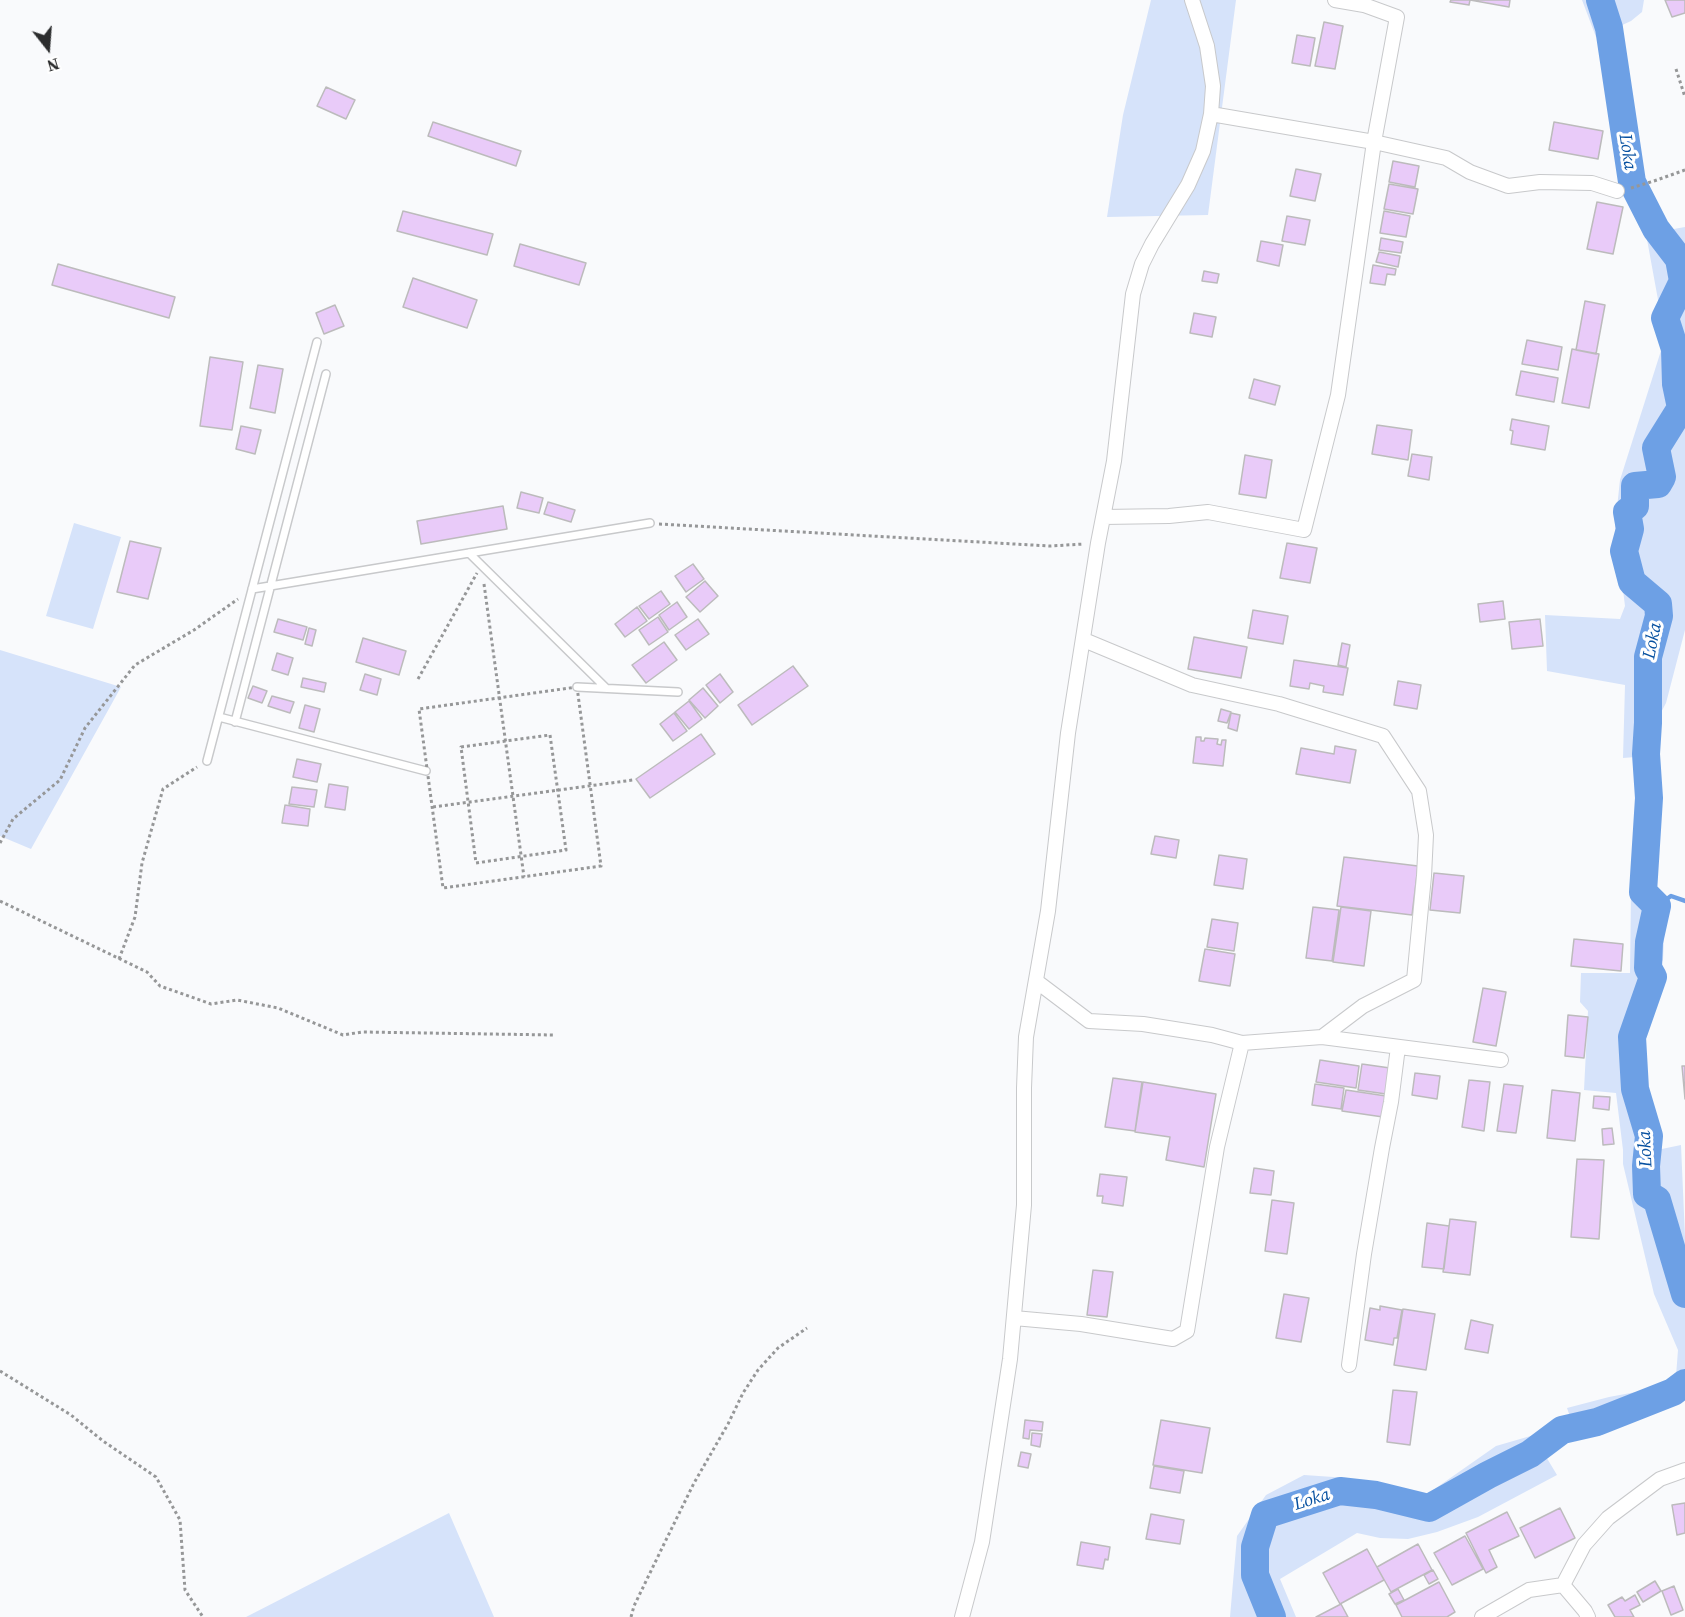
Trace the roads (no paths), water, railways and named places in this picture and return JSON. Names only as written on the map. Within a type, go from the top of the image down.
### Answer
[{"type":"street","points":[[962,1617],[982,1542],[1010,1359],[1024,1205],[1026,1037],[1048,911],[1068,733],[1098,543],[1114,461],[1133,294],[1142,264],[1188,185],[1203,151],[1211,114],[1213,86],[1207,46],[1192,0]]},
{"type":"street","points":[[1103,517],[1169,516],[1208,512],[1304,530],[1338,395],[1374,142],[1396,17],[1364,5],[1335,0]]},
{"type":"street","points":[[1211,114],[1374,142],[1446,158],[1470,172],[1508,186],[1539,182],[1592,183],[1617,191]]},
{"type":"street","points":[[1084,640],[1192,685],[1279,704],[1383,736],[1419,790],[1426,835],[1414,980],[1362,1006],[1322,1037]]},
{"type":"street","points":[[1036,981],[1089,1021],[1143,1024],[1212,1035],[1242,1043],[1322,1037],[1502,1060]]},
{"type":"street","points":[[1014,1318],[1081,1324],[1173,1339],[1187,1331],[1217,1147],[1242,1043]]},
{"type":"street","points":[[1349,1365],[1364,1254],[1391,1102],[1398,1047]]},
{"type":"street","points":[[1563,1585],[1584,1545],[1608,1518],[1660,1479],[1685,1470]]},
{"type":"street","points":[[1482,1617],[1529,1590],[1563,1585]]},
{"type":"street","points":[[1563,1585],[1588,1617]]},
{"type":"lane","points":[[207,761],[317,342]]},
{"type":"lane","points":[[235,722],[326,374]]},
{"type":"lane","points":[[252,589],[650,523]]},
{"type":"lane","points":[[469,553],[606,688]]},
{"type":"lane","points":[[577,687],[678,692]]},
{"type":"lane","points":[[219,717],[426,771]]},
{"type":"waterway","name":"Loka","points":[[1600,0],[1609,28],[1632,182],[1656,229],[1679,259],[1683,281],[1665,318],[1675,349],[1676,384],[1681,408],[1656,448],[1662,477],[1658,484],[1635,486],[1635,506],[1627,512],[1630,529],[1624,551],[1632,582],[1658,604],[1659,616],[1648,657],[1646,754],[1649,798],[1643,892],[1657,906],[1649,942],[1648,968],[1653,977],[1632,1037],[1635,1089],[1649,1136],[1646,1166],[1647,1194],[1657,1200],[1685,1294]]},
{"type":"waterway","points":[[1657,906],[1671,896],[1685,901]]},
{"type":"waterway","name":"Loka","points":[[1272,1617],[1255,1575],[1255,1547],[1265,1515],[1340,1491],[1376,1495],[1429,1508],[1530,1454],[1562,1430],[1597,1422],[1673,1392],[1685,1383]]}]
